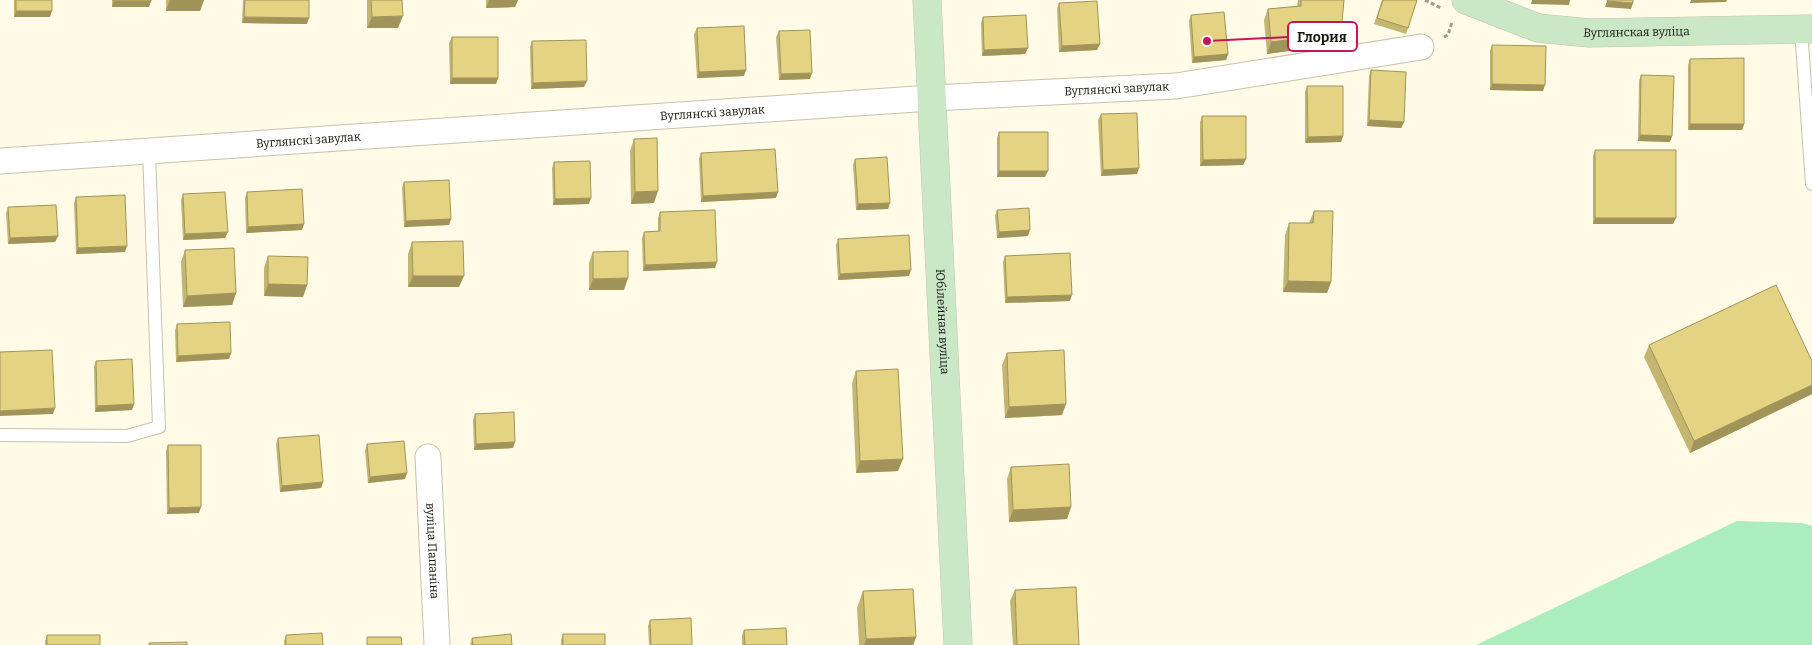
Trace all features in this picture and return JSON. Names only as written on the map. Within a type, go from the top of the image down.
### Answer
[{"type":"street","name":"Юбілейная вуліца","points":[[927,0],[958,645]]},
{"type":"street","name":"Вуглянская вуліца","points":[[1466,0],[1538,28],[1589,33],[1806,29]]},
{"type":"street","name":"Вуглянскі завулак","points":[[0,161],[931,98],[1176,86],[1421,47]]},
{"type":"street","name":"вуліца Папаніна","points":[[428,457],[437,645]]},
{"type":"lane","points":[[1806,29],[1812,184]]},
{"type":"lane","points":[[0,435],[127,436],[159,427],[149,152]]},
{"type":"green space","points":[[1737,521],[1802,523],[1812,526],[1812,645],[1476,645]]},
{"type":"building","points":[[16,0],[52,0],[52,11],[16,11]]},
{"type":"building","points":[[151,0],[151,1],[114,1]]},
{"type":"building","points":[[245,0],[309,0],[309,18],[244,17]]},
{"type":"building","points":[[371,0],[402,0],[403,16],[372,17]]},
{"type":"building","points":[[1301,0],[1344,0],[1341,33],[1271,42],[1268,9],[1301,6]]},
{"type":"building","points":[[1383,0],[1417,0],[1408,28],[1377,18]]},
{"type":"building","points":[[1633,0],[1633,3],[1607,1]]},
{"type":"building","points":[[1097,1],[1100,44],[1062,46],[1059,3]]},
{"type":"building","points":[[1224,12],[1228,54],[1194,57],[1191,15]]},
{"type":"building","points":[[1026,15],[1028,48],[984,50],[983,17]]},
{"type":"building","points":[[744,26],[746,70],[699,72],[697,28]]},
{"type":"building","points":[[810,30],[812,73],[781,74],[779,31]]},
{"type":"building","points":[[452,37],[498,37],[498,78],[452,78]]},
{"type":"building","points":[[586,40],[587,81],[533,83],[532,41]]},
{"type":"building","points":[[1492,45],[1546,46],[1545,85],[1492,84]]},
{"type":"building","points":[[1744,58],[1744,124],[1690,124],[1690,59]]},
{"type":"building","points":[[1371,70],[1406,72],[1404,122],[1369,120]]},
{"type":"building","points":[[1641,75],[1674,76],[1672,136],[1640,135]]},
{"type":"building","points":[[1307,86],[1343,86],[1343,136],[1308,137]]},
{"type":"building","points":[[1137,113],[1139,168],[1103,170],[1101,114]]},
{"type":"building","points":[[1202,116],[1246,116],[1246,159],[1203,160]]},
{"type":"building","points":[[999,132],[1048,132],[1048,171],[999,171]]},
{"type":"building","points":[[657,138],[658,191],[635,192],[634,139]]},
{"type":"building","points":[[775,149],[778,192],[703,196],[701,153]]},
{"type":"building","points":[[1595,150],[1676,150],[1676,218],[1595,218]]},
{"type":"building","points":[[887,157],[890,203],[858,204],[855,159]]},
{"type":"building","points":[[590,161],[591,198],[555,199],[554,162]]},
{"type":"building","points":[[449,180],[451,219],[406,221],[404,182]]},
{"type":"building","points":[[302,189],[304,224],[248,227],[247,192]]},
{"type":"building","points":[[225,192],[228,232],[185,234],[183,194]]},
{"type":"building","points":[[125,195],[127,246],[78,248],[76,197]]},
{"type":"building","points":[[56,205],[58,236],[10,238],[8,207]]},
{"type":"building","points":[[1029,208],[1030,230],[999,232],[997,210]]},
{"type":"building","points":[[715,210],[717,262],[645,265],[644,232],[660,231],[660,212]]},
{"type":"building","points":[[1314,211],[1333,211],[1331,282],[1288,281],[1289,223],[1313,223]]},
{"type":"building","points":[[909,235],[911,270],[840,274],[838,239]]},
{"type":"building","points":[[463,241],[464,276],[413,276],[412,242]]},
{"type":"building","points":[[234,248],[236,293],[187,296],[185,250]]},
{"type":"building","points":[[628,251],[628,278],[593,279],[593,252]]},
{"type":"building","points":[[1070,253],[1072,295],[1007,297],[1005,256]]},
{"type":"building","points":[[268,256],[308,257],[307,285],[268,284]]},
{"type":"building","points":[[1776,285],[1812,361],[1812,385],[1694,441],[1649,345]]},
{"type":"building","points":[[230,322],[231,353],[178,356],[177,324]]},
{"type":"building","points":[[52,350],[55,408],[0,411],[0,352]]},
{"type":"building","points":[[1064,350],[1066,404],[1009,407],[1007,353]]},
{"type":"building","points":[[132,359],[134,404],[97,406],[96,361]]},
{"type":"building","points":[[898,369],[903,459],[860,461],[856,371]]},
{"type":"building","points":[[514,412],[515,442],[476,444],[475,414]]},
{"type":"building","points":[[319,435],[323,482],[282,486],[278,438]]},
{"type":"building","points":[[404,441],[407,473],[370,477],[367,444]]},
{"type":"building","points":[[168,445],[201,445],[201,507],[169,508]]},
{"type":"building","points":[[1069,464],[1071,507],[1013,510],[1011,467]]},
{"type":"building","points":[[1076,587],[1079,645],[1017,645],[1015,590]]},
{"type":"building","points":[[913,589],[916,637],[866,639],[863,591]]},
{"type":"building","points":[[691,618],[692,645],[651,645],[650,620]]},
{"type":"building","points":[[786,628],[787,645],[745,645],[744,630]]},
{"type":"building","points":[[322,633],[323,645],[286,645],[286,635]]},
{"type":"building","points":[[511,634],[512,645],[473,645],[472,638]]},
{"type":"building","points":[[563,634],[605,634],[605,645],[563,645]]},
{"type":"building","points":[[47,635],[100,635],[100,645],[47,645]]},
{"type":"building","points":[[367,637],[401,637],[402,645],[367,645]]},
{"type":"building","points":[[187,642],[187,645],[149,645],[149,643]]},
{"type":"place","name":"Глория","points":[[1207,41]]}]
